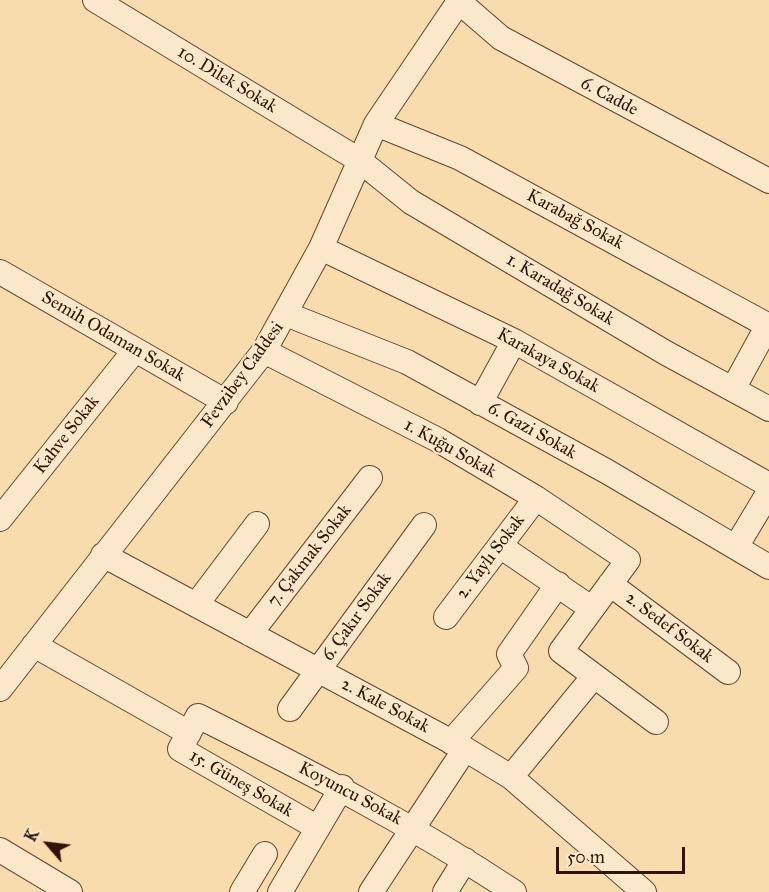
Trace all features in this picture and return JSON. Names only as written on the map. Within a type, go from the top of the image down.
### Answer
[{"type":"street","name":"10. Dilek Sokak","points":[[95,0],[359,160]]},
{"type":"street","name":"Fevzibey Caddesi","points":[[0,689],[264,351],[321,248],[376,124],[459,1]]},
{"type":"street","name":"6. Cadde","points":[[459,1],[501,38],[769,181]]},
{"type":"street","name":"Karabağ Sokak","points":[[376,124],[460,158],[769,325]]},
{"type":"street","name":"1. Karadağ Sokak","points":[[359,160],[411,202],[769,409]]},
{"type":"street","name":"Karakaya Sokak","points":[[321,248],[514,341],[769,484]]},
{"type":"street","name":"Semih Odaman Sokak","points":[[3,279],[226,402]]},
{"type":"street","name":"6. Gazi Sokak","points":[[286,314],[407,362],[606,471],[769,567]]},
{"type":"street","points":[[733,389],[769,325]]},
{"type":"street","points":[[480,403],[514,341]]},
{"type":"street","name":"Kahve Sokak","points":[[0,519],[135,350]]},
{"type":"street","name":"1. Kuğu Sokak","points":[[264,351],[438,440],[536,498],[628,560],[610,584]]},
{"type":"street","name":"7. Çakmak Sokak","points":[[250,634],[370,478]]},
{"type":"street","points":[[736,547],[769,492]]},
{"type":"street","name":"2. Yaylı Sokak","points":[[446,617],[536,498]]},
{"type":"street","points":[[196,605],[257,524]]},
{"type":"street","name":"6. Çakır Sokak","points":[[290,709],[424,525]]},
{"type":"street","points":[[500,546],[591,608]]},
{"type":"street","name":"2. Kale Sokak","points":[[103,555],[458,745],[511,777],[644,892]]},
{"type":"street","points":[[371,892],[412,827],[458,745],[516,668],[509,654],[558,584]]},
{"type":"street","points":[[610,584],[561,651],[656,722]]},
{"type":"street","name":"2. Sedef Sokak","points":[[610,584],[728,672]]},
{"type":"street","points":[[34,645],[189,733]]},
{"type":"street","points":[[511,777],[594,676]]},
{"type":"street","name":"Koyuncu Sokak","points":[[189,733],[198,716],[342,787],[412,827],[514,892]]},
{"type":"street","name":"15. Güneş Sokak","points":[[189,733],[180,749],[318,828]]},
{"type":"street","points":[[280,892],[342,787]]},
{"type":"street","points":[[0,850],[70,892]]},
{"type":"street","points":[[242,892],[265,854]]},
{"type":"street","points":[[445,892],[465,860]]}]
